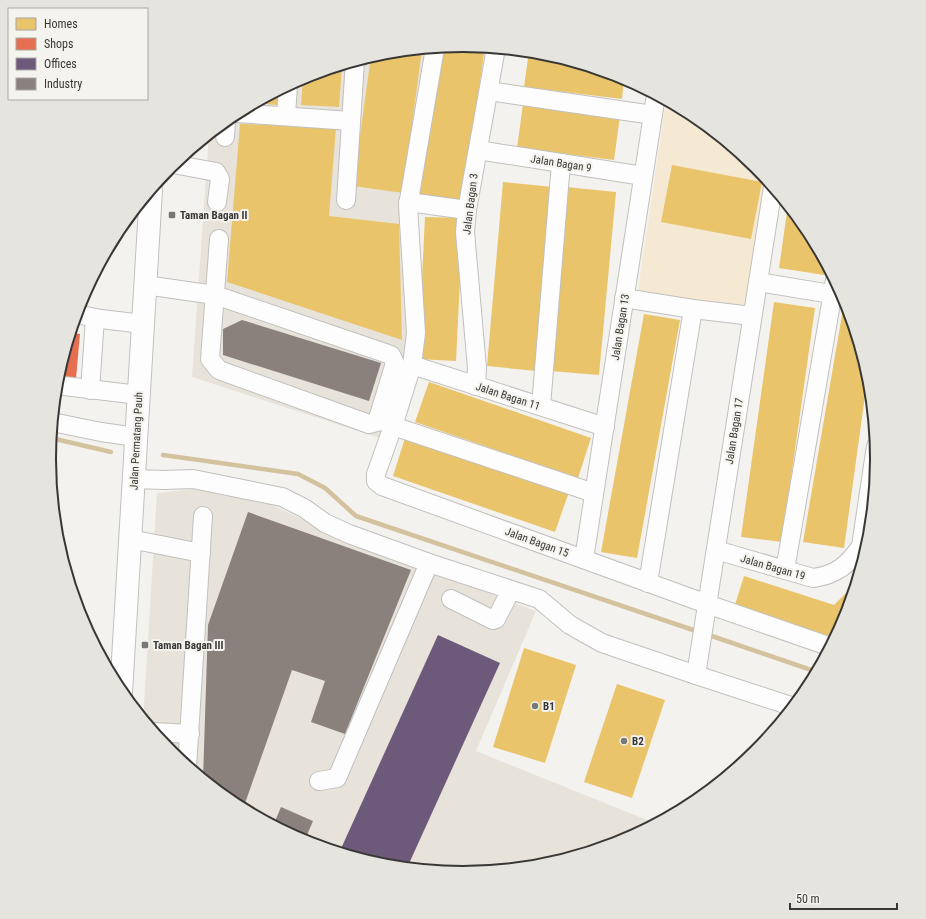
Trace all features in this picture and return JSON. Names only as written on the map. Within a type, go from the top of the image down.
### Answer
[{"type":"main road","name":"Jalan Permatang Pauh","points":[[122,682],[150,199]]},
{"type":"street","points":[[385,424],[412,365],[416,334],[408,202],[435,53]]},
{"type":"street","name":"Jalan Bagan 3","points":[[476,386],[477,368],[465,232],[467,210],[495,53]]},
{"type":"street","points":[[346,200],[355,67]]},
{"type":"street","points":[[489,91],[653,115]]},
{"type":"street","points":[[286,116],[288,92]]},
{"type":"street","name":"Jalan Bagan 13","points":[[584,559],[655,101]]},
{"type":"street","points":[[248,114],[351,121]]},
{"type":"street","name":"Jalan Bagan 9","points":[[478,150],[644,176]]},
{"type":"street","points":[[541,406],[561,164]]},
{"type":"street","points":[[181,165],[216,172],[220,178],[217,202]]},
{"type":"street","name":"Jalan Bagan 17","points":[[696,675],[772,194]]},
{"type":"street","points":[[408,202],[467,210]]},
{"type":"street","points":[[219,239],[210,359],[218,370],[369,424],[385,424],[594,493]]},
{"type":"street","points":[[758,282],[833,290]]},
{"type":"street","points":[[145,285],[215,295],[391,355],[395,363],[385,424]]},
{"type":"street","points":[[784,570],[836,297]]},
{"type":"street","points":[[624,298],[752,316]]},
{"type":"street","points":[[648,582],[694,309]]},
{"type":"street","points":[[82,315],[143,324]]},
{"type":"street","points":[[90,390],[95,318]]},
{"type":"street","name":"Jalan Bagan 11","points":[[412,365],[605,427]]},
{"type":"street","points":[[62,386],[139,395]]},
{"type":"street","points":[[57,423],[136,438]]},
{"type":"street","name":"Jalan Bagan 15","points":[[385,424],[376,474],[376,481],[382,486],[648,582],[706,612],[825,645]]},
{"type":"street","points":[[134,474],[164,480],[193,479],[282,497],[304,508],[325,523],[349,534],[429,563],[539,599],[570,625],[602,643],[789,704]]},
{"type":"street","name":"Jalan Bagan 19","points":[[716,550],[813,578],[824,577],[845,566],[861,546],[869,494]]},
{"type":"street","points":[[188,761],[203,516]]},
{"type":"street","points":[[130,539],[201,553]]},
{"type":"street","points":[[319,781],[337,778],[429,563]]},
{"type":"street","points":[[451,599],[493,620],[496,619],[512,590]]},
{"type":"street","points":[[161,732],[190,734]]},
{"type":"shaded area","points":[[427,54],[401,212],[410,335],[383,439],[192,377],[208,141],[259,107],[307,83],[358,66],[410,55]]},
{"type":"shaded area","points":[[665,106],[711,136],[732,153],[765,186],[746,313],[637,297]]},
{"type":"shaded area","points":[[203,488],[251,495],[338,536],[536,611],[476,751],[650,821],[619,836],[594,845],[542,859],[516,864],[490,866],[436,866],[410,864],[384,859],[332,845],[283,825],[237,798],[194,766],[175,748],[143,712],[157,493]]},
{"type":"building: Homes","points":[[437,53],[484,53],[463,201],[416,194]]},
{"type":"building: Homes","points":[[421,54],[403,193],[353,186],[370,63]]},
{"type":"building: Homes","points":[[528,57],[568,66],[623,85],[622,99],[524,87]]},
{"type":"building: Homes","points":[[342,71],[339,107],[301,105],[302,85]]},
{"type":"building: Homes","points":[[278,97],[277,105],[265,104]]},
{"type":"building: Homes","points":[[523,104],[620,116],[614,160],[517,148]]},
{"type":"building: Homes","points":[[240,124],[336,127],[329,216],[399,224],[402,340],[227,282]]},
{"type":"building: Homes","points":[[672,165],[762,183],[751,239],[661,222]]},
{"type":"building: Homes","points":[[503,182],[553,187],[536,371],[487,366]]},
{"type":"building: Homes","points":[[566,187],[616,192],[599,375],[550,371]]},
{"type":"building: Homes","points":[[787,212],[816,256],[824,272],[824,275],[779,268]]},
{"type":"building: Homes","points":[[425,217],[463,218],[456,361],[418,359]]},
{"type":"building: Homes","points":[[774,302],[815,308],[782,542],[741,537]]},
{"type":"building: Homes","points":[[842,312],[857,354],[865,394],[844,548],[803,542]]},
{"type":"building: Homes","points":[[644,314],[680,320],[637,558],[601,552]]},
{"type":"building: Homes","points":[[429,382],[591,438],[578,478],[415,422]]},
{"type":"building: Homes","points":[[406,435],[569,492],[555,532],[393,476]]},
{"type":"building: Homes","points":[[744,576],[834,605],[849,590],[829,638],[734,608]]},
{"type":"building: Homes","name":"B1","points":[[524,648],[576,665],[545,763],[493,747]]},
{"type":"building: Homes","name":"B2","points":[[617,684],[665,700],[632,798],[584,782]]},
{"type":"building: Shops","points":[[76,334],[80,334],[75,390],[62,389],[69,354]]},
{"type":"building: Offices","points":[[438,635],[500,663],[409,864],[341,848]]},
{"type":"building: Industry","points":[[242,320],[381,363],[369,401],[223,355],[223,329]]},
{"type":"building: Industry","points":[[248,512],[411,570],[345,734],[311,722],[325,681],[292,670],[245,803],[203,773],[208,625]]},
{"type":"building: Industry","points":[[281,807],[313,821],[307,836],[275,821]]},
{"type":"waterway","points":[[56,439],[111,452]]},
{"type":"waterway","points":[[163,455],[298,474],[325,488],[356,516],[699,632]]},
{"type":"waterway","points":[[706,634],[812,670]]},
{"type":"place","name":"Taman Bagan II","points":[[172,215]]},
{"type":"place","name":"Taman Bagan III","points":[[145,645]]},
{"type":"place","name":"B1","points":[[535,706]]},
{"type":"place","name":"B2","points":[[624,741]]}]
